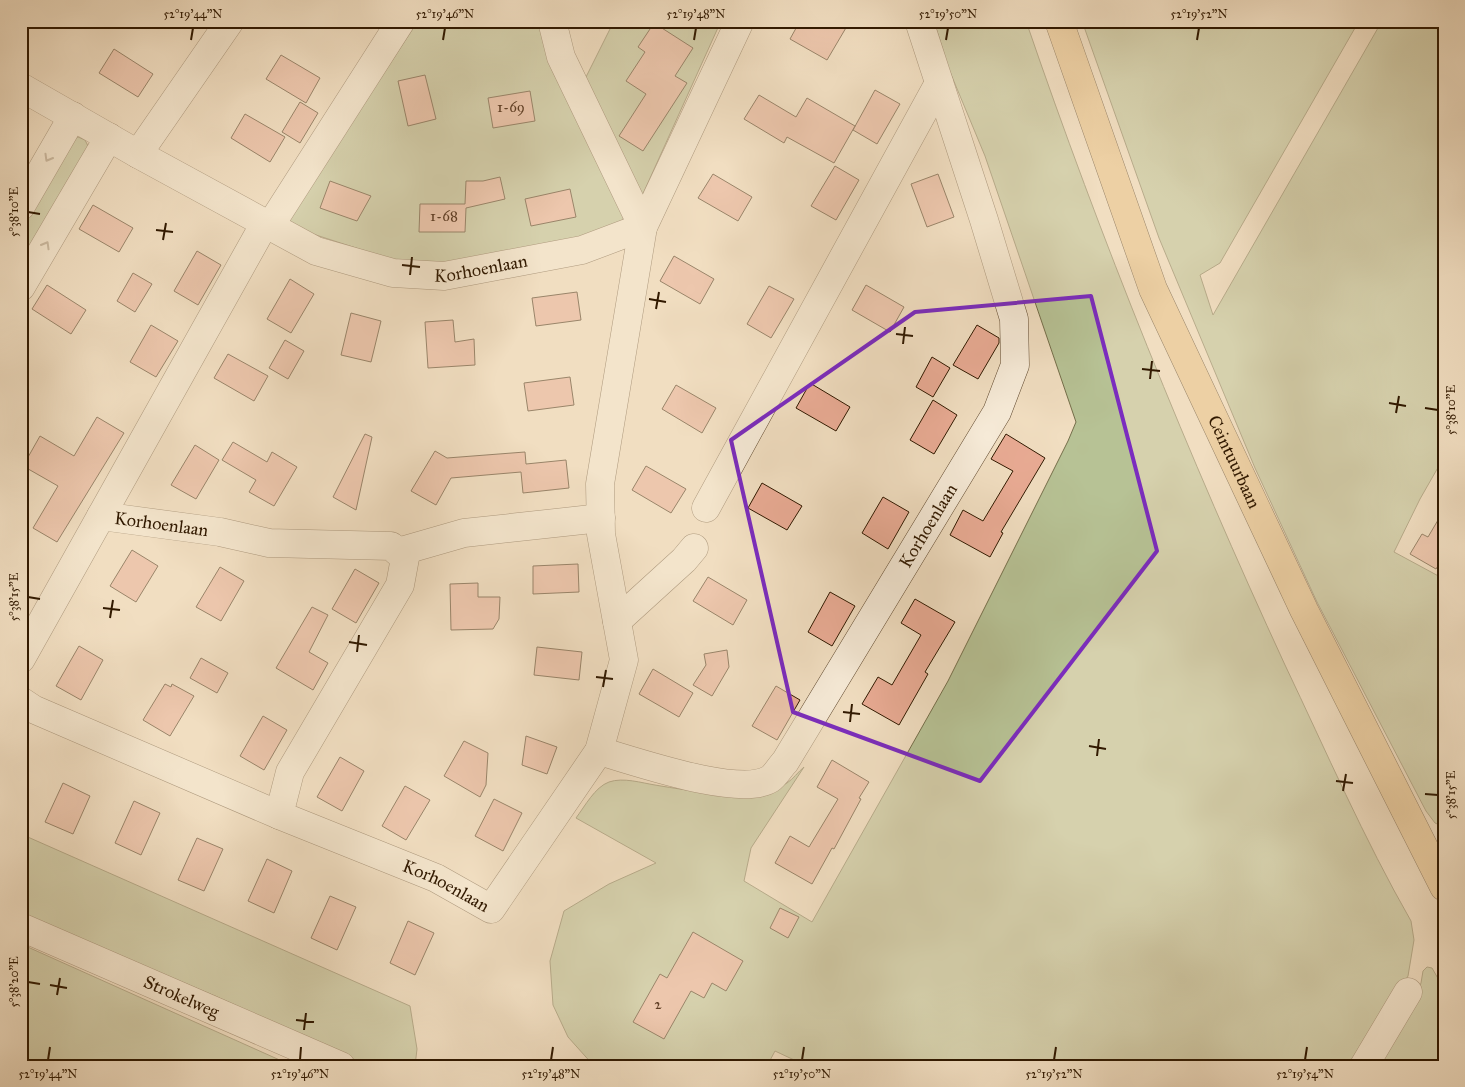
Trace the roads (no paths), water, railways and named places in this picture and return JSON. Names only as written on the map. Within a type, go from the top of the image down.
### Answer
[{"type":"main road","name":"Ceintuurbaan","points":[[1059,21],[1153,289],[1304,610],[1441,878]]},
{"type":"street","points":[[138,154],[230,21]]},
{"type":"street","points":[[267,225],[401,21]]},
{"type":"street","points":[[552,21],[561,57],[643,227]]},
{"type":"street","name":"Korhoenlaan","points":[[21,701],[33,709],[278,815],[436,878],[491,909],[599,751],[624,660],[601,534],[600,484],[643,227],[740,21]]},
{"type":"street","name":"Korhoenlaan","points":[[599,751],[710,782],[750,786],[770,779],[785,762],[997,412],[1015,365],[1014,319],[920,21]]},
{"type":"street","points":[[706,508],[940,83]]},
{"type":"street","name":"Korhoenlaan","points":[[21,87],[138,154],[316,251],[393,273],[444,276],[582,250],[643,227]]},
{"type":"street","points":[[21,206],[72,116]]},
{"type":"street","points":[[21,287],[109,137]]},
{"type":"street","name":"Korhoenlaan","points":[[21,660],[267,225]]},
{"type":"street","name":"Korhoenlaan","points":[[101,516],[220,532],[269,543],[391,546],[398,552]]},
{"type":"street","points":[[398,552],[464,533],[601,518]]},
{"type":"street","points":[[617,621],[684,560],[694,548]]},
{"type":"street","points":[[278,815],[290,772],[400,585],[405,558],[398,552]]},
{"type":"street","name":"Strokelweg","points":[[21,927],[341,1066]]},
{"type":"street","points":[[1364,1066],[1408,992]]}]
